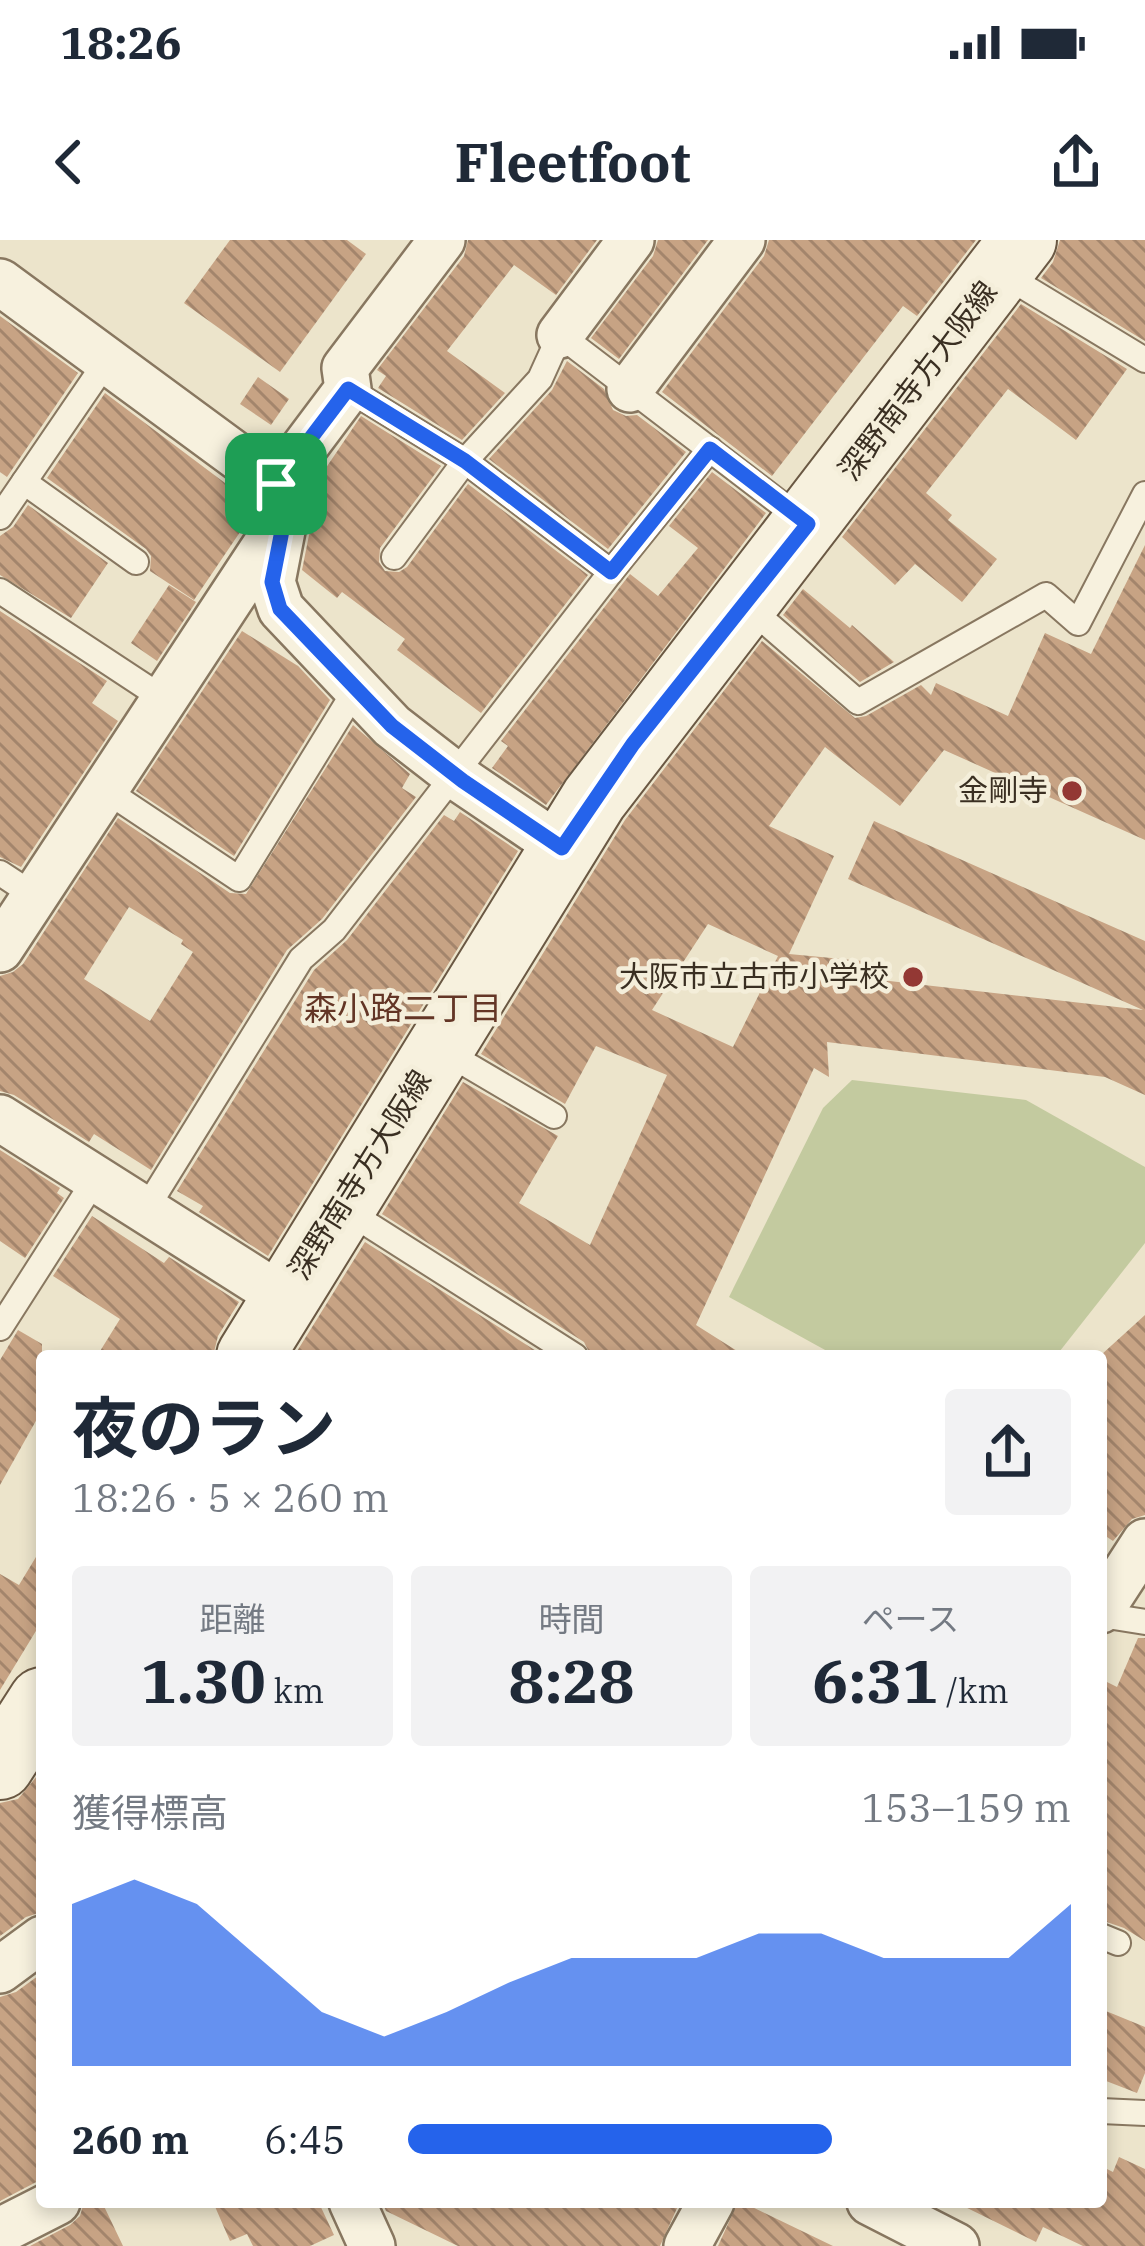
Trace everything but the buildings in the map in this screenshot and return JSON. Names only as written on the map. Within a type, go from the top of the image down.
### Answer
[{"type":"main road","name":"深野南寺方大阪線","points":[[254,1350],[562,848],[633,744],[1012,256]]},
{"type":"main road","points":[[0,1766],[32,1705]]},
{"type":"street","points":[[0,949],[17,884],[104,789],[164,699],[348,389],[345,368],[442,240]]},
{"type":"street","points":[[560,335],[631,240]]},
{"type":"street","points":[[630,389],[742,240]]},
{"type":"street","points":[[0,282],[280,501]]},
{"type":"street","points":[[280,501],[272,582],[280,609],[392,726],[562,848]]},
{"type":"street","points":[[0,1118],[284,1298]]},
{"type":"street","points":[[1111,1608],[1145,1541]]},
{"type":"street","points":[[0,1970],[36,1943]]},
{"type":"street","points":[[0,2231],[45,2208]]},
{"type":"street","points":[[355,2208],[371,2246]]},
{"type":"street","points":[[687,2246],[708,2208]]},
{"type":"street","points":[[882,2221],[956,2246]]},
{"type":"lane","points":[[1012,256],[1145,360]]},
{"type":"lane","points":[[394,557],[465,461],[540,379],[560,335],[808,524]]},
{"type":"lane","points":[[0,517],[106,362]]},
{"type":"lane","points":[[348,389],[465,461],[611,572]]},
{"type":"lane","points":[[146,1210],[301,959],[334,930],[710,449]]},
{"type":"lane","points":[[24,482],[136,562]]},
{"type":"lane","points":[[744,603],[858,702],[1046,595],[1078,623],[1145,494]]},
{"type":"lane","points":[[0,591],[164,699]]},
{"type":"lane","points":[[104,789],[239,879],[356,688]]},
{"type":"lane","points":[[439,1049],[554,1116]]},
{"type":"lane","points":[[0,1328],[96,1178]]},
{"type":"lane","points":[[340,1207],[566,1350]]},
{"type":"lane","points":[[1107,2110],[1145,2113]]},
{"type":"green space","points":[[852,1080],[1026,1100],[1145,1167],[1145,1243],[1061,1350],[825,1350],[729,1297],[823,1108]]},
{"type":"place","name":"金剛寺","points":[[1072,791]]},
{"type":"place","name":"大阪市立古市小学校","points":[[913,977]]},
{"type":"district","name":"森小路二丁目","points":[[403,1008]]},
{"type":"route","points":[[348,389],[465,461],[611,572],[710,449],[808,524],[633,744],[562,848],[392,726],[280,609],[272,582],[287,505],[276,484],[348,389]]}]
